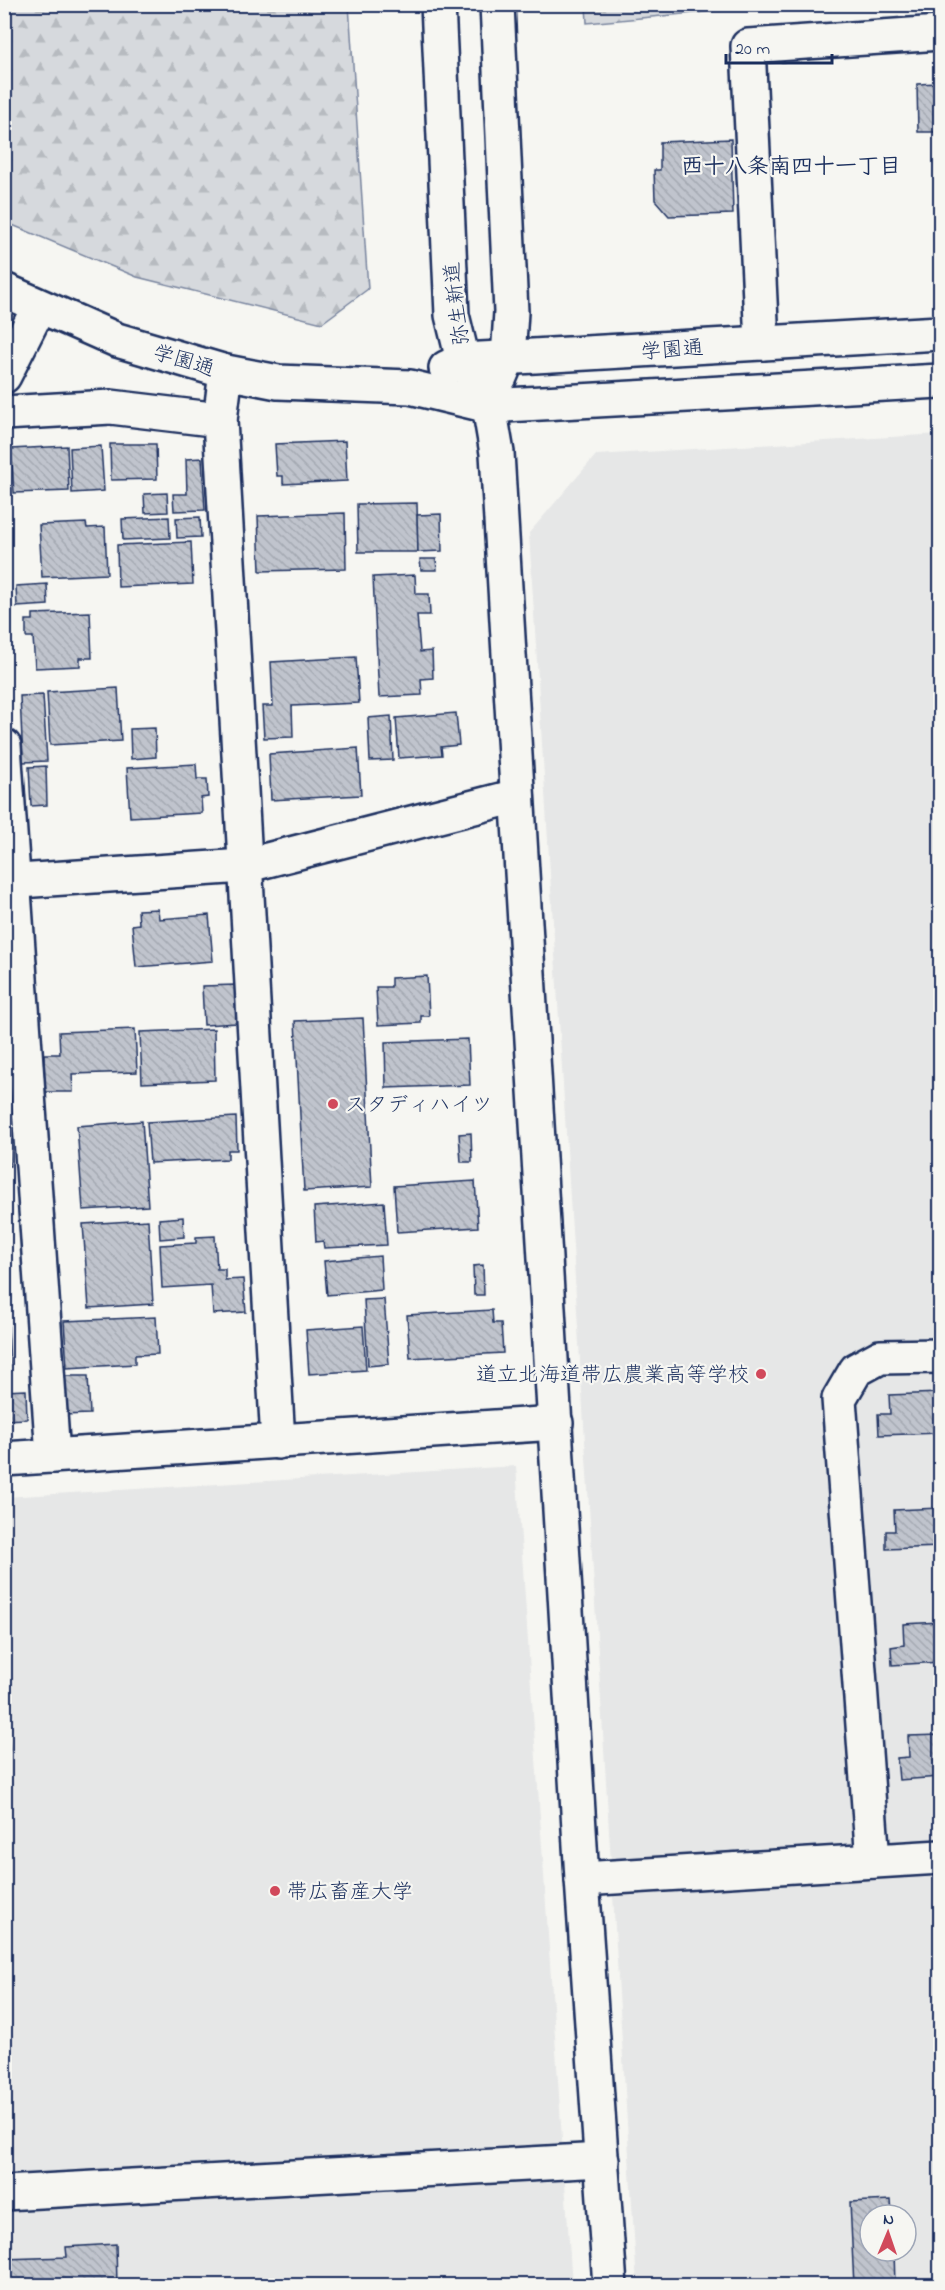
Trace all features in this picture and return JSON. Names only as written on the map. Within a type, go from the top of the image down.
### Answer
[{"type":"street","name":"弥生新道","points":[[438,4],[452,315],[463,360],[489,406]]},
{"type":"street","points":[[497,4],[511,312],[508,358],[489,406],[497,453],[582,1879],[610,2286]]},
{"type":"street","points":[[762,343],[748,46],[940,33]]},
{"type":"street","name":"学園通","points":[[4,290],[117,340],[226,372],[278,382],[410,387],[489,406],[940,381]]},
{"type":"street","points":[[4,376],[39,307]]},
{"type":"street","name":"学園通","points":[[410,387],[463,360],[940,333]]},
{"type":"street","points":[[226,372],[220,420],[278,1442]]},
{"type":"street","points":[[4,413],[111,407],[220,420]]},
{"type":"street","points":[[4,746],[8,882],[53,1456]]},
{"type":"street","points":[[8,882],[244,866],[517,796]]},
{"type":"street","points":[[873,1861],[838,1399],[856,1370],[880,1357],[940,1356]]},
{"type":"street","points":[[4,1459],[556,1424]]},
{"type":"street","points":[[582,1879],[940,1857]]},
{"type":"street","points":[[4,2193],[602,2160]]},
{"type":"shaded area","name":"道立北海道帯広農業高等学校","points":[[940,434],[940,2285],[637,2285],[529,533],[596,455]]},
{"type":"shaded area","name":"帯広畜産大学","points":[[516,1466],[572,2285],[5,2286],[5,1497]]},
{"type":"green space","points":[[726,4],[726,10],[587,23],[586,5]]},
{"type":"green space","points":[[4,5],[349,5],[368,289],[322,323],[137,277],[5,222]]},
{"type":"building","points":[[939,83],[940,132],[918,132],[917,84]]},
{"type":"building","points":[[731,139],[733,214],[669,216],[655,200],[654,170],[660,170],[660,142]]},
{"type":"building","points":[[345,441],[347,481],[283,484],[283,476],[277,476],[275,444]]},
{"type":"building","points":[[110,444],[156,444],[157,479],[111,480]]},
{"type":"building","points":[[67,446],[69,491],[14,493],[11,449]]},
{"type":"building","points":[[101,446],[104,491],[72,493],[70,448]]},
{"type":"building","points":[[202,458],[205,510],[174,511],[173,494],[187,494],[186,459]]},
{"type":"building","points":[[167,493],[168,512],[145,513],[144,494]]},
{"type":"building","points":[[417,503],[418,552],[358,552],[357,504]]},
{"type":"building","points":[[345,513],[346,569],[260,571],[258,516]]},
{"type":"building","points":[[441,514],[442,551],[418,552],[417,515]]},
{"type":"building","points":[[169,517],[170,538],[123,540],[122,519]]},
{"type":"building","points":[[200,517],[201,537],[177,538],[176,518]]},
{"type":"building","points":[[86,523],[87,528],[105,527],[107,574],[42,577],[39,525]]},
{"type":"building","points":[[191,542],[193,584],[118,587],[117,545]]},
{"type":"building","points":[[420,559],[436,559],[437,570],[421,570]]},
{"type":"building","points":[[415,575],[416,594],[429,594],[430,615],[417,615],[420,652],[432,651],[433,678],[421,679],[422,695],[379,697],[373,577]]},
{"type":"building","points":[[47,584],[48,605],[17,607],[16,586]]},
{"type":"building","points":[[90,612],[92,658],[80,658],[80,666],[35,668],[33,637],[26,637],[26,620],[33,620],[33,614]]},
{"type":"building","points":[[356,657],[359,703],[292,706],[293,737],[264,738],[262,706],[273,706],[271,662]]},
{"type":"building","points":[[118,688],[121,741],[50,745],[47,692]]},
{"type":"building","points":[[43,695],[47,761],[23,762],[20,696]]},
{"type":"building","points":[[456,713],[459,745],[441,747],[442,755],[399,758],[396,718]]},
{"type":"building","points":[[391,716],[393,760],[370,761],[368,718]]},
{"type":"building","points":[[155,728],[156,757],[131,759],[130,729]]},
{"type":"building","points":[[358,748],[361,795],[271,800],[269,754]]},
{"type":"building","points":[[196,764],[197,779],[207,779],[208,797],[201,798],[202,813],[130,817],[127,768]]},
{"type":"building","points":[[46,766],[47,805],[31,806],[29,767]]},
{"type":"building","points":[[158,909],[159,919],[209,915],[213,961],[136,967],[132,925],[139,924],[138,910]]},
{"type":"building","points":[[427,976],[429,1016],[421,1016],[421,1023],[378,1025],[376,987],[391,987],[391,978]]},
{"type":"building","points":[[236,985],[238,1023],[204,1025],[202,986]]},
{"type":"building","name":"スタディハイツ","points":[[363,1018],[372,1187],[304,1191],[295,1021]]},
{"type":"building","points":[[135,1029],[137,1072],[72,1074],[73,1092],[45,1092],[44,1054],[60,1054],[59,1032]]},
{"type":"building","points":[[214,1029],[215,1080],[142,1083],[140,1032]]},
{"type":"building","points":[[468,1039],[470,1085],[386,1088],[385,1042]]},
{"type":"building","points":[[236,1117],[237,1150],[228,1150],[228,1159],[150,1163],[147,1122]]},
{"type":"building","points":[[142,1121],[148,1206],[83,1210],[77,1126]]},
{"type":"building","points":[[471,1133],[472,1162],[461,1162],[459,1134]]},
{"type":"building","points":[[4,1138],[9,1138],[10,1166],[4,1166]]},
{"type":"building","points":[[475,1181],[478,1227],[397,1232],[394,1186]]},
{"type":"building","points":[[384,1202],[387,1245],[324,1248],[323,1241],[316,1242],[314,1207]]},
{"type":"building","points":[[183,1217],[184,1237],[160,1239],[159,1219]]},
{"type":"building","points":[[148,1220],[153,1304],[89,1308],[83,1224]]},
{"type":"building","points":[[215,1236],[217,1269],[225,1269],[225,1280],[243,1279],[246,1312],[213,1314],[211,1285],[162,1288],[160,1245],[196,1243],[196,1237]]},
{"type":"building","points":[[380,1256],[382,1290],[327,1295],[324,1261]]},
{"type":"building","points":[[483,1265],[484,1295],[474,1295],[473,1266]]},
{"type":"building","points":[[384,1299],[389,1364],[368,1366],[364,1300]]},
{"type":"building","points":[[492,1310],[493,1323],[501,1323],[503,1353],[410,1358],[407,1315]]},
{"type":"building","points":[[156,1317],[158,1354],[135,1355],[135,1364],[67,1368],[64,1321]]},
{"type":"building","points":[[4,1326],[8,1326],[10,1365],[4,1365]]},
{"type":"building","points":[[363,1326],[366,1370],[309,1374],[306,1330]]},
{"type":"building","points":[[61,1376],[88,1376],[90,1414],[62,1415]]},
{"type":"building","points":[[26,1390],[27,1419],[4,1420],[4,1391]]},
{"type":"building","points":[[940,1393],[940,1433],[879,1435],[878,1414],[890,1414],[889,1395]]},
{"type":"building","points":[[940,1508],[940,1547],[886,1549],[886,1531],[895,1531],[894,1510]]},
{"type":"building","points":[[940,1622],[940,1662],[892,1665],[891,1647],[904,1645],[903,1624]]},
{"type":"building","points":[[4,1686],[9,1750],[4,1750]]},
{"type":"building","points":[[940,1735],[940,1777],[899,1780],[897,1758],[909,1757],[908,1736]]},
{"type":"building","points":[[891,2200],[891,2203],[858,2203],[858,2263],[894,2263],[895,2286],[854,2286],[850,2202]]},
{"type":"building","points":[[116,2244],[117,2286],[4,2286],[4,2259],[67,2257],[66,2247]]},
{"type":"place","name":"スタディハイツ","points":[[333,1104]]},
{"type":"place","name":"道立北海道帯広農業高等学校","points":[[761,1374]]},
{"type":"place","name":"帯広畜産大学","points":[[275,1891]]},
{"type":"district","name":"西十八条南四十一丁目","points":[[791,165]]}]
